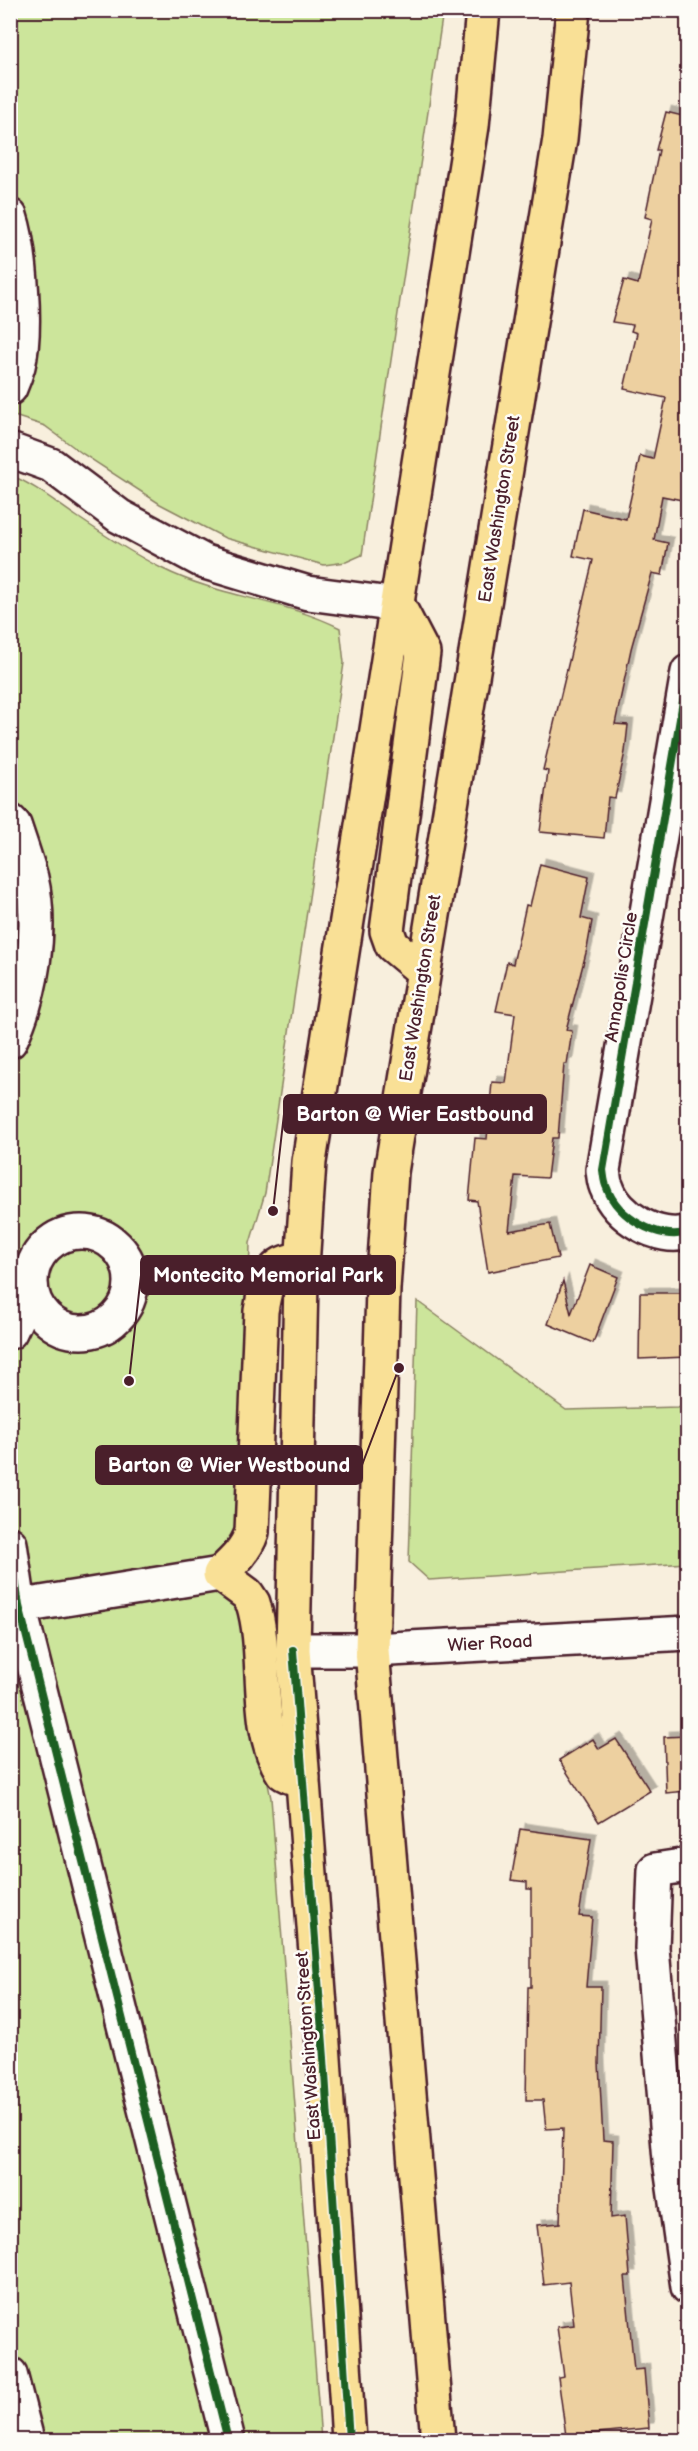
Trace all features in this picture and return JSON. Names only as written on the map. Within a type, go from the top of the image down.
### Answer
[{"type":"main road","name":"East Washington Street","points":[[350,2440],[293,1650],[303,1260],[309,1162],[472,126],[483,10]]},
{"type":"main road","name":"East Washington Street","points":[[438,2440],[372,1650],[383,1289],[391,1172],[560,139],[573,10]]},
{"type":"main road","points":[[570,55],[584,10]]},
{"type":"main road","points":[[398,604],[423,653],[387,931],[392,945],[423,970]]},
{"type":"main road","points":[[303,1260],[281,1263],[266,1286],[261,1311],[252,1532],[240,1554],[220,1574],[247,1594],[253,1603],[256,1611],[265,1711],[272,1744],[283,1773],[291,1777],[303,1777]]},
{"type":"street","points":[[10,216],[19,260],[22,325],[19,364],[10,388]]},
{"type":"street","points":[[10,450],[51,465],[119,516],[205,562],[308,593],[398,604]]},
{"type":"street","name":"Annapolis Circle","points":[[687,672],[603,1170],[607,1190],[620,1208],[642,1226],[658,1233],[682,1234],[687,1232]]},
{"type":"street","points":[[10,820],[14,825],[31,880],[37,934],[23,1015],[10,1041]]},
{"type":"street","points":[[10,1332],[31,1287]]},
{"type":"street","points":[[10,1544],[15,1607],[228,2440]]},
{"type":"street","points":[[15,1607],[220,1574]]},
{"type":"street","name":"Wier Road","points":[[293,1650],[372,1650],[687,1632]]},
{"type":"street","points":[[687,1865],[655,1870],[652,1948],[670,2160],[687,2287]]},
{"type":"street","points":[[10,2374],[27,2440]]},
{"type":"green space","points":[[11,11],[443,11],[362,555],[346,562],[324,565],[225,538],[160,504],[83,454],[45,426],[11,415]]},
{"type":"green space","points":[[10,475],[163,569],[207,586],[297,611],[340,628],[344,663],[265,1193],[250,1243],[243,1518],[252,1708],[271,1798],[321,2440],[11,2440]]},
{"type":"green space","points":[[417,1301],[566,1410],[678,1407],[687,1403],[687,1563],[429,1580],[409,1562]]},
{"type":"building","points":[[666,112],[687,117],[687,501],[662,496],[654,540],[668,543],[662,575],[652,573],[631,649],[615,724],[628,725],[625,752],[615,798],[608,797],[604,838],[540,832],[548,771],[543,770],[593,560],[573,556],[583,509],[626,519],[640,456],[653,459],[666,398],[624,389],[637,333],[631,331],[633,325],[612,322],[624,280],[638,284],[652,219],[645,217],[659,150],[656,150]]},
{"type":"building","points":[[540,864],[589,877],[581,918],[592,921],[566,1030],[572,1031],[567,1064],[564,1064],[558,1138],[552,1138],[547,1178],[515,1176],[509,1231],[550,1224],[558,1258],[488,1272],[477,1201],[469,1200],[475,1138],[487,1139],[492,1082],[506,1083],[515,1014],[496,1011],[507,962],[513,964],[526,905],[530,906]]},
{"type":"building","points":[[590,1265],[618,1277],[593,1343],[548,1324],[563,1281],[571,1314]]},
{"type":"building","points":[[640,1293],[687,1293],[687,1357],[639,1359]]},
{"type":"building","points":[[687,1736],[687,1791],[666,1793],[664,1737]]},
{"type":"building","points":[[593,1739],[599,1749],[616,1739],[650,1791],[599,1822],[559,1760]]},
{"type":"building","points":[[520,1829],[591,1839],[579,1916],[592,1917],[586,1987],[601,1987],[599,2063],[603,2140],[613,2141],[611,2218],[625,2216],[630,2276],[625,2276],[634,2370],[644,2369],[649,2428],[566,2436],[558,2377],[564,2376],[557,2327],[574,2325],[569,2282],[544,2285],[537,2225],[560,2223],[563,2128],[546,2129],[543,2100],[526,2100],[528,1987],[531,1987],[531,1889],[527,1889],[527,1882],[511,1880]]},
{"type":"cycle path","points":[[688,672],[603,1170],[605,1184],[612,1198],[629,1217],[652,1230],[677,1234],[688,1232]]},
{"type":"cycle path","points":[[10,1544],[19,1606],[228,2440]]},
{"type":"cycle path","points":[[293,1650],[324,2058],[349,2440]]},
{"type":"place","name":"Barton @ Wier Eastbound","points":[[273,1211]]},
{"type":"place","name":"Barton @ Wier Westbound","points":[[399,1368]]},
{"type":"place","name":"Montecito Memorial Park","points":[[129,1381]]}]
